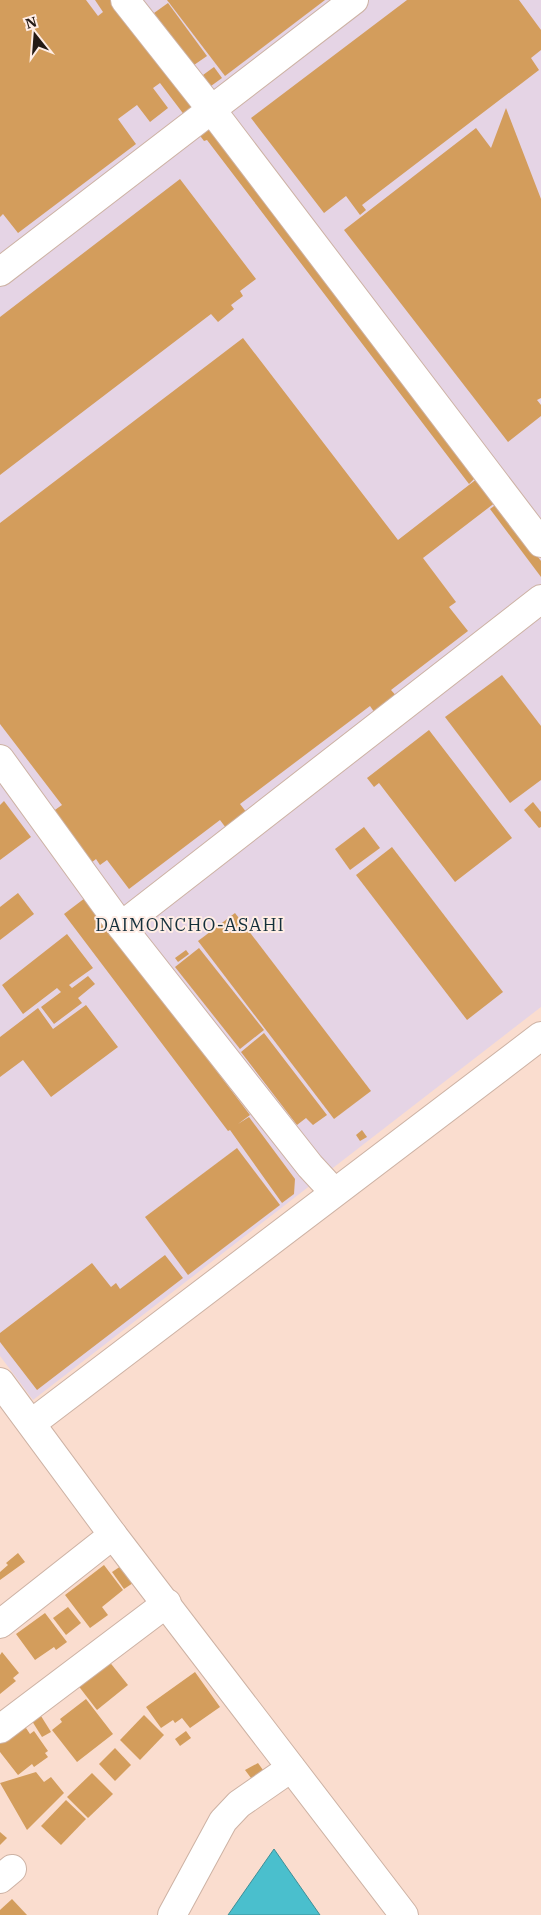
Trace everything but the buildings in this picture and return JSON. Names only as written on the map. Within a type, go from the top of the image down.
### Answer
[{"type":"street","points":[[125,0],[211,109],[541,543]]},
{"type":"street","points":[[0,272],[354,0]]},
{"type":"street","points":[[121,926],[541,599]]},
{"type":"street","points":[[0,760],[121,926],[310,1166],[334,1192]]},
{"type":"street","points":[[32,1423],[541,1036]]},
{"type":"street","points":[[0,1382],[32,1423],[113,1536],[167,1602],[404,1915]]},
{"type":"street","points":[[0,1624],[113,1536]]},
{"type":"street","points":[[0,1729],[167,1602]]},
{"type":"street","points":[[172,1915],[223,1822],[239,1804],[291,1768]]},
{"type":"shaded area","points":[[0,0],[541,0],[541,1007],[33,1400],[0,1356]]},
{"type":"water","points":[[274,1849],[320,1915],[228,1915]]},
{"type":"district","name":"DAIMONCHO-ASAHI","points":[[190,924]]}]
